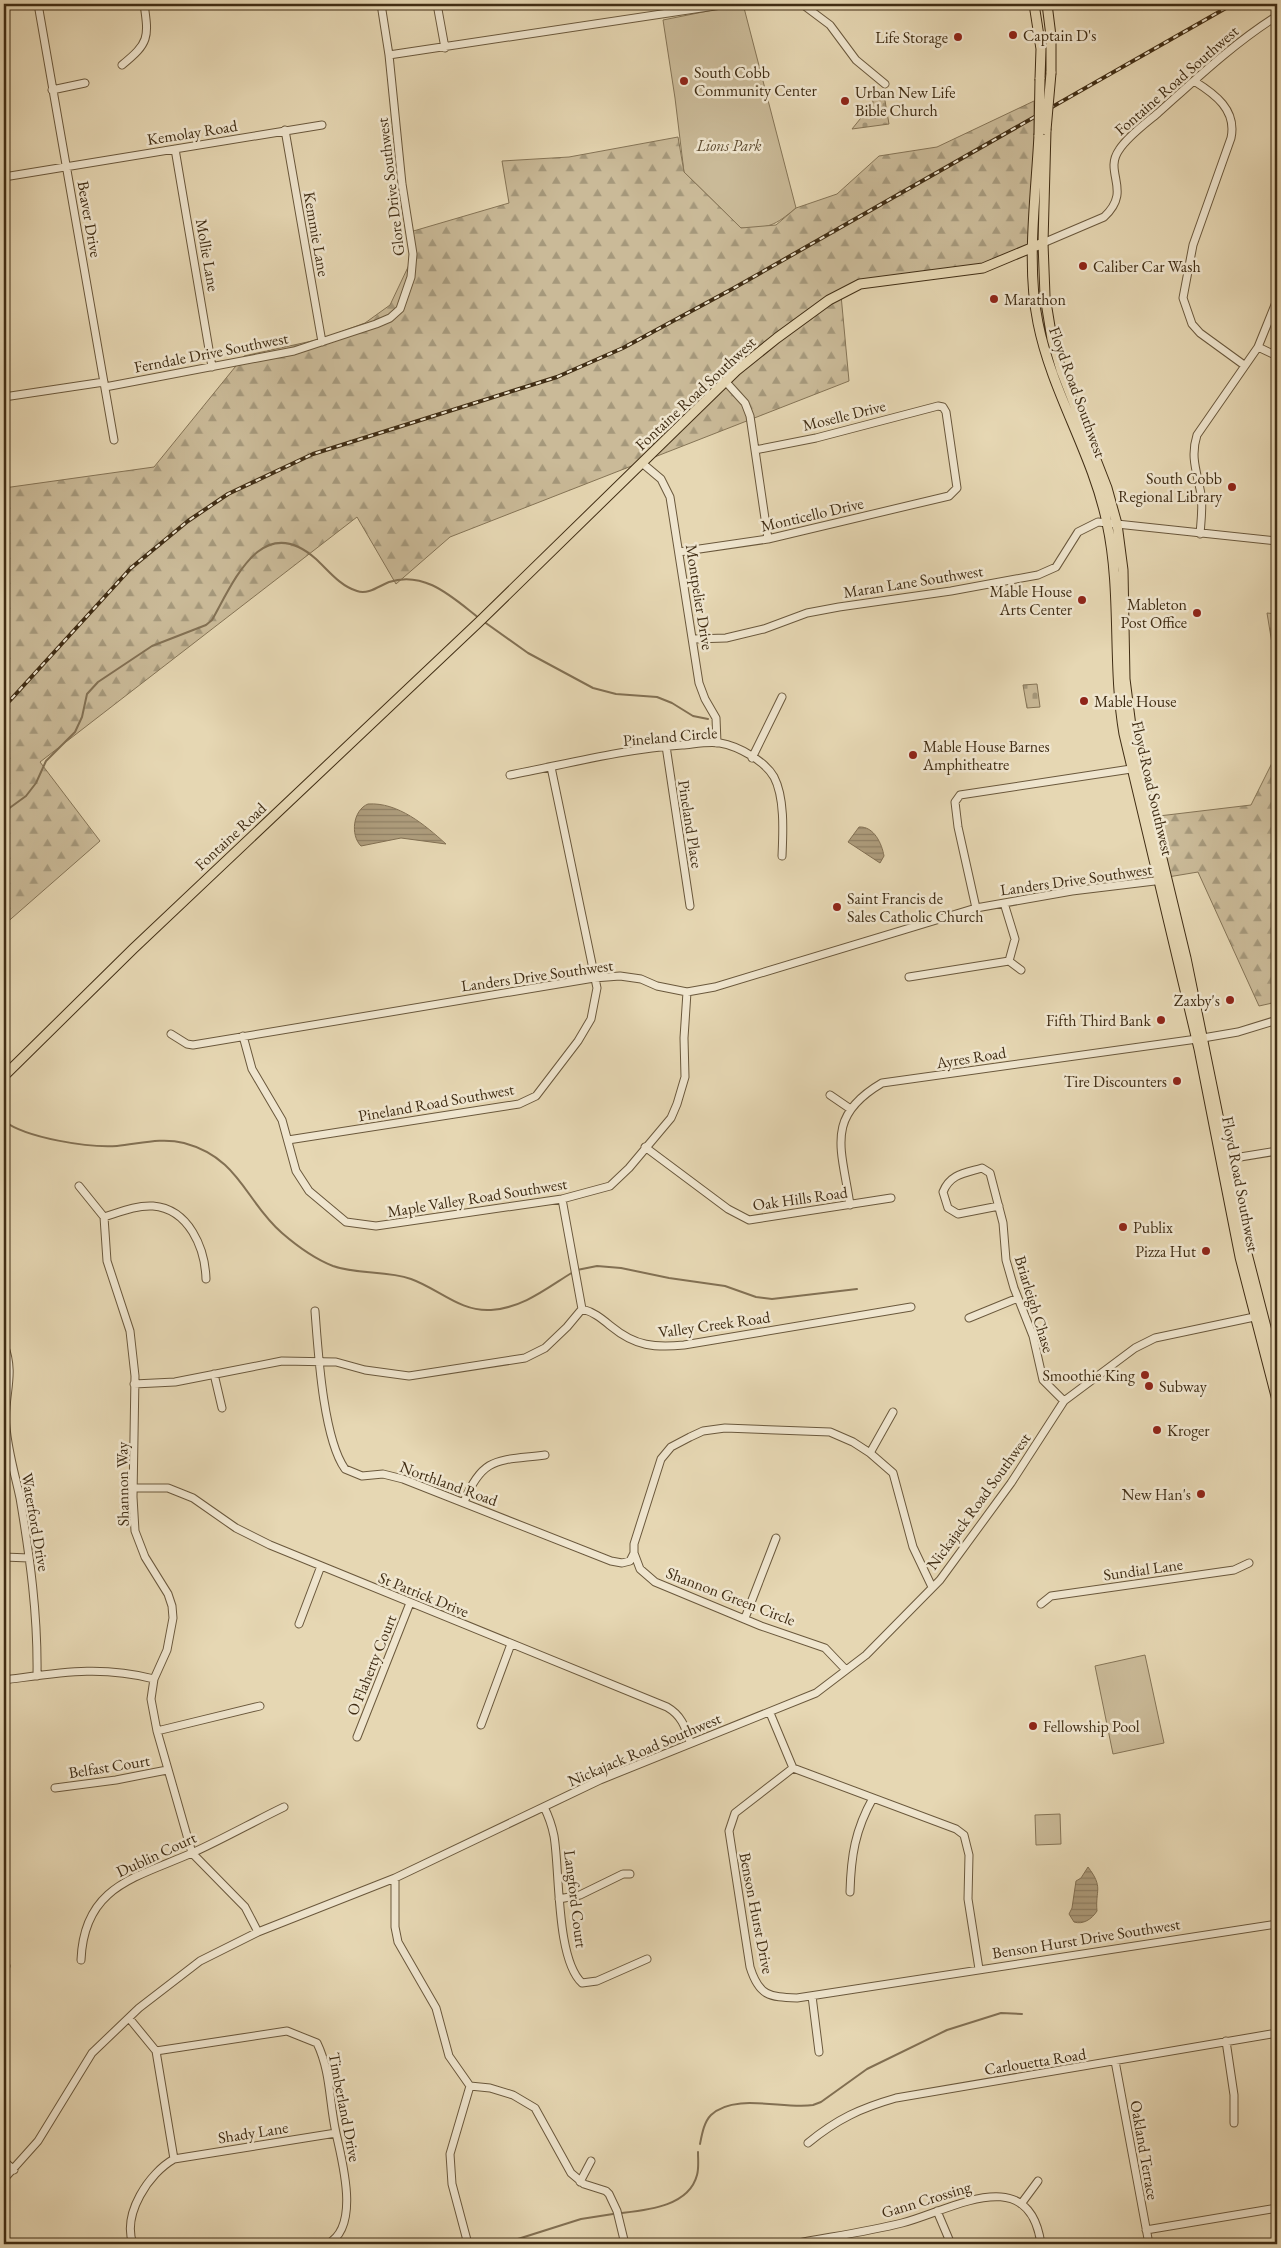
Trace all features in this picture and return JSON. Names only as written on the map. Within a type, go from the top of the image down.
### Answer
[{"type":"main road","name":"Floyd Road Southwest","points":[[1034,4],[1040,48],[1045,296],[1055,350],[1104,480],[1123,570],[1127,703],[1139,768],[1228,1159],[1277,1400]]},
{"type":"main road","name":"Floyd Road Southwest","points":[[1047,4],[1051,36],[1051,73],[1042,133],[1034,248],[1036,310],[1044,346],[1112,523],[1120,710],[1131,769],[1164,880]]},
{"type":"main road","name":"Fontaine Road Southwest","points":[[480,621],[726,382],[777,338],[848,289],[870,282],[983,268],[1043,244]]},
{"type":"main road","name":"Fontaine Road","points":[[4,1076],[160,923],[480,621]]},
{"type":"main road","name":"Floyd Road Southwest","points":[[1200,1038],[1240,1257],[1277,1370]]},
{"type":"street","name":"Beaver Drive","points":[[38,4],[114,440]]},
{"type":"street","points":[[122,65],[144,45],[146,27],[144,4]]},
{"type":"street","name":"Glore Drive Southwest","points":[[322,342],[390,318],[400,309],[411,277],[412,240],[402,184],[389,56],[381,4]]},
{"type":"street","points":[[437,4],[445,48]]},
{"type":"street","points":[[389,56],[728,4]]},
{"type":"street","points":[[802,4],[830,25],[856,60],[885,84]]},
{"type":"street","name":"Fontaine Road Southwest","points":[[1043,244],[1104,217],[1110,211],[1117,198],[1114,162],[1119,150],[1194,81],[1277,16]]},
{"type":"street","points":[[1194,81],[1211,91],[1222,102],[1233,125],[1228,148],[1193,245],[1182,298],[1192,324],[1200,333],[1244,365]]},
{"type":"street","points":[[52,90],[85,83]]},
{"type":"street","name":"Kemolay Road","points":[[4,177],[322,125]]},
{"type":"street","name":"Kemmie Lane","points":[[285,130],[322,342]]},
{"type":"street","name":"Mollie Lane","points":[[175,149],[212,367]]},
{"type":"street","points":[[1200,534],[1202,503],[1193,461],[1194,446],[1198,435],[1258,347],[1277,300]]},
{"type":"street","name":"Ferndale Drive Southwest","points":[[4,396],[104,385],[212,367],[294,351],[322,342]]},
{"type":"street","points":[[1258,347],[1277,356]]},
{"type":"street","points":[[726,382],[748,408],[768,539]]},
{"type":"street","name":"Moselle Drive","points":[[755,450],[816,438],[938,406],[943,407],[946,412],[957,488],[949,496]]},
{"type":"street","name":"Montpelier Drive","points":[[642,463],[661,479],[668,491],[680,552],[700,687],[716,718],[717,743]]},
{"type":"street","name":"Monticello Drive","points":[[680,552],[768,539],[949,496]]},
{"type":"street","points":[[1112,523],[1277,541]]},
{"type":"street","name":"Maran Lane Southwest","points":[[694,639],[726,638],[764,629],[807,613],[839,606],[952,591],[1038,575],[1056,568],[1078,532],[1092,524],[1112,523]]},
{"type":"street","points":[[752,758],[782,697]]},
{"type":"street","name":"Pineland Circle","points":[[510,775],[666,746],[717,743],[738,748],[774,778],[780,800],[782,856]]},
{"type":"street","name":"Pineland Place","points":[[666,746],[690,906]]},
{"type":"street","name":"Pineland Road Southwest","points":[[288,1140],[518,1104],[536,1096],[549,1081],[591,1019],[596,1000],[594,978],[551,767]]},
{"type":"street","points":[[976,908],[958,827],[955,802],[960,795],[1131,769]]},
{"type":"street","name":"Landers Drive Southwest","points":[[171,1034],[187,1044],[193,1045],[594,978],[620,976],[641,979],[656,986],[687,992],[715,987],[976,908],[1072,891],[1164,880]]},
{"type":"street","points":[[1004,903],[1015,939],[1009,961]]},
{"type":"street","points":[[909,977],[1009,961],[1021,970]]},
{"type":"street","name":"Maple Valley Road Southwest","points":[[243,1036],[252,1068],[276,1106],[287,1131],[296,1171],[310,1191],[346,1222],[376,1226],[562,1199],[610,1186],[629,1168],[671,1118],[685,1077],[684,1038],[687,992]]},
{"type":"street","name":"Ayres Road","points":[[849,1108],[864,1094],[882,1084],[1238,1032],[1277,1020]]},
{"type":"street","points":[[830,1095],[849,1108],[842,1124],[840,1141],[850,1205]]},
{"type":"street","name":"Oak Hills Road","points":[[646,1147],[728,1209],[748,1220],[891,1198]]},
{"type":"street","points":[[1228,1159],[1277,1151]]},
{"type":"street","name":"Briarleigh Chase","points":[[999,1206],[958,1214],[948,1208],[943,1192],[951,1178],[982,1168],[990,1172],[999,1206],[1003,1223],[1006,1260],[1033,1336],[1043,1380],[1064,1401]]},
{"type":"street","points":[[79,1186],[104,1217],[134,1208],[154,1206],[179,1216],[194,1232],[206,1279]]},
{"type":"street","points":[[134,1384],[175,1382],[282,1361],[336,1362],[395,1376],[409,1376],[525,1358],[545,1348],[567,1327],[582,1309],[562,1199]]},
{"type":"street","name":"Shannon Way","points":[[104,1217],[107,1261],[130,1331],[134,1384],[135,1488],[133,1497],[135,1531],[145,1556],[168,1594],[172,1606],[173,1618],[167,1650],[154,1679],[151,1699],[156,1731],[192,1853],[245,1907],[258,1932]]},
{"type":"street","points":[[969,1318],[1018,1298]]},
{"type":"street","name":"Valley Creek Road","points":[[582,1309],[598,1316],[622,1335],[654,1347],[684,1345],[911,1306]]},
{"type":"street","name":"Northland Road","points":[[315,1311],[319,1361],[333,1445],[345,1469],[362,1476],[383,1474],[403,1479],[610,1561],[622,1563],[630,1561],[634,1552]]},
{"type":"street","name":"Nickajack Road Southwest","points":[[4,2179],[38,2141],[92,2053],[139,2008],[200,1961],[258,1932],[394,1878],[600,1780],[690,1742],[816,1693],[846,1670],[899,1623],[952,1564],[992,1510],[1064,1401],[1135,1348],[1155,1338],[1259,1316]]},
{"type":"street","name":"Waterford Drive","points":[[4,1345],[11,1376],[4,1401],[8,1450],[19,1496],[30,1558],[38,1628],[37,1676]]},
{"type":"street","points":[[214,1374],[222,1408]]},
{"type":"street","points":[[870,1452],[894,1412]]},
{"type":"street","points":[[634,1552],[634,1544],[644,1508],[660,1459],[671,1447],[703,1431],[725,1428],[830,1432],[870,1452],[893,1473],[912,1547],[932,1587]]},
{"type":"street","points":[[464,1502],[478,1474],[486,1466],[512,1459],[545,1455]]},
{"type":"street","name":"St Patrick Drive","points":[[135,1488],[168,1488],[193,1498],[236,1528],[321,1566],[666,1706],[677,1713],[682,1720],[690,1742]]},
{"type":"street","points":[[745,1618],[776,1538]]},
{"type":"street","name":"Shannon Green Circle","points":[[634,1552],[640,1569],[655,1582],[824,1648],[846,1670]]},
{"type":"street","points":[[4,1557],[30,1558]]},
{"type":"street","name":"Sundial Lane","points":[[1041,1604],[1051,1596],[1234,1570],[1250,1563]]},
{"type":"street","points":[[299,1624],[321,1566]]},
{"type":"street","name":"O Flaherty Court","points":[[357,1737],[410,1603]]},
{"type":"street","points":[[481,1724],[511,1644]]},
{"type":"street","points":[[4,1680],[101,1670],[127,1672],[154,1679]]},
{"type":"street","points":[[156,1731],[260,1706]]},
{"type":"street","points":[[770,1712],[793,1768]]},
{"type":"street","name":"Benson Hurst Drive Southwest","points":[[793,1768],[956,1829],[964,1835],[969,1855],[969,1909],[979,1969],[1277,1924]]},
{"type":"street","name":"Benson Hurst Drive","points":[[793,1768],[785,1777],[735,1814],[729,1831],[747,1950],[755,1981],[768,1995],[797,1998],[979,1969]]},
{"type":"street","name":"Belfast Court","points":[[56,1788],[116,1780],[167,1770]]},
{"type":"street","points":[[850,1892],[851,1857],[860,1822],[873,1798]]},
{"type":"street","name":"Dublin Court","points":[[81,1960],[85,1931],[92,1913],[104,1898],[125,1882],[192,1853],[284,1807]]},
{"type":"street","name":"Langford Court","points":[[544,1807],[555,1838],[559,1899],[566,1949],[577,1978],[582,1983],[597,1982],[647,1959]]},
{"type":"street","points":[[559,1899],[580,1894],[624,1874],[630,1874]]},
{"type":"street","points":[[394,1878],[395,1927],[398,1942],[436,2008],[449,2056],[470,2086],[490,2088],[512,2095],[535,2108],[564,2165],[580,2182],[609,2194],[617,2211],[625,2244]]},
{"type":"street","points":[[812,1996],[819,2052]]},
{"type":"street","points":[[129,2018],[156,2050],[174,2159],[163,2165],[136,2205],[130,2223],[133,2244]]},
{"type":"street","name":"Timberland Drive","points":[[156,2050],[287,2031],[317,2043],[324,2058],[345,2175],[347,2202],[341,2231],[334,2240],[327,2244]]},
{"type":"street","name":"Carlouetta Road","points":[[808,2143],[831,2124],[866,2106],[896,2098],[1277,2033]]},
{"type":"street","points":[[1226,2041],[1235,2103],[1234,2123]]},
{"type":"street","name":"Oakland Terrace","points":[[1115,2061],[1149,2244]]},
{"type":"street","points":[[468,2244],[452,2184],[450,2154],[470,2086]]},
{"type":"street","name":"Shady Lane","points":[[174,2159],[336,2133]]},
{"type":"street","points":[[4,2161],[14,2170]]},
{"type":"street","points":[[580,2182],[591,2162]]},
{"type":"street","points":[[1038,2181],[1021,2204],[1034,2218],[1041,2244]]},
{"type":"street","name":"Gann Crossing","points":[[793,2244],[894,2225],[963,2201],[994,2196],[1004,2197],[1021,2204]]},
{"type":"street","points":[[1146,2230],[1277,2208]]},
{"type":"street","points":[[936,2211],[951,2244]]},
{"type":"green space","name":"Lions Park","points":[[743,4],[796,208],[771,225],[751,228],[741,228],[684,172],[663,20]]},
{"type":"green space","points":[[872,89],[884,95],[889,124],[852,129],[873,103]]},
{"type":"green space","points":[[1034,101],[1035,246],[1015,257],[928,276],[878,281],[841,295],[849,381],[450,537],[396,584],[357,517],[40,762],[100,841],[4,925],[4,488],[154,467],[244,356],[321,339],[365,323],[390,305],[409,265],[410,232],[509,203],[502,161],[569,157],[678,137],[684,172],[741,228],[776,225],[796,208],[837,194],[879,156],[937,147]]},
{"type":"green space","points":[[1267,613],[1277,614],[1277,674]]},
{"type":"green space","points":[[1037,684],[1040,707],[1027,708],[1023,685]]},
{"type":"green space","points":[[1277,753],[1277,1002],[1259,1006],[1198,872],[1156,879],[1142,818],[1251,805]]},
{"type":"green space","points":[[1145,1655],[1164,1743],[1113,1754],[1095,1666]]},
{"type":"green space","points":[[1060,1814],[1061,1844],[1036,1845],[1035,1815]]},
{"type":"shaded area","points":[[368,804],[390,807],[410,816],[446,844],[401,838],[361,846],[355,836],[356,817],[363,807]]},
{"type":"shaded area","points":[[859,827],[869,829],[879,841],[884,856],[880,863],[848,842]]},
{"type":"shaded area","points":[[1088,1867],[1096,1880],[1098,1889],[1097,1911],[1087,1921],[1077,1923],[1074,1922],[1069,1914],[1072,1908],[1076,1881],[1081,1878]]},
{"type":"waterway","points":[[4,812],[26,796],[36,783],[46,761],[75,732],[82,717],[87,694],[98,682],[152,646],[206,625],[212,620],[240,571],[252,557],[265,547],[280,543],[297,546],[316,559],[345,585],[361,592],[402,579],[426,583],[449,595],[479,618]]},
{"type":"waterway","points":[[483,621],[528,653],[593,688],[616,694],[657,697],[672,703],[693,716],[708,719]]},
{"type":"waterway","points":[[4,1121],[27,1132],[58,1141],[105,1146],[175,1141],[203,1150],[218,1159],[230,1170],[269,1221],[313,1256],[343,1269],[392,1274],[411,1279],[459,1304],[480,1310],[503,1308],[524,1301],[573,1272]]},
{"type":"waterway","points":[[577,1270],[597,1266],[621,1268],[669,1278],[725,1286],[756,1297],[772,1299],[857,1289]]},
{"type":"waterway","points":[[700,2144],[707,2121],[711,2115],[721,2108],[733,2104],[746,2103],[813,2105],[821,2102],[867,2069],[947,2030],[1001,2013],[1022,2014]]},
{"type":"waterway","points":[[622,2213],[655,2208],[677,2200],[686,2194],[693,2185],[697,2175],[698,2152]]},
{"type":"waterway","points":[[502,2244],[581,2219],[613,2214]]},
{"type":"railway","points":[[4,707],[131,568],[188,521],[228,494],[313,454],[557,377],[623,348],[734,288],[1233,4]]},
{"type":"place","name":"Captain D's","points":[[1013,35]]},
{"type":"place","name":"Life Storage","points":[[958,37]]},
{"type":"place","name":"South Cobb Community Center","points":[[684,81]]},
{"type":"place","name":"Urban New Life Bible Church","points":[[845,101]]},
{"type":"place","name":"Caliber Car Wash","points":[[1083,266]]},
{"type":"place","name":"Marathon","points":[[994,299]]},
{"type":"place","name":"South Cobb Regional Library","points":[[1232,487]]},
{"type":"place","name":"Mable House Arts Center","points":[[1082,600]]},
{"type":"place","name":"Mableton Post Office","points":[[1197,613]]},
{"type":"place","name":"Mable House","points":[[1084,701]]},
{"type":"place","name":"Mable House Barnes Amphitheatre","points":[[913,755]]},
{"type":"place","name":"Saint Francis de Sales Catholic Church","points":[[837,907]]},
{"type":"place","name":"Zaxby's","points":[[1230,1000]]},
{"type":"place","name":"Fifth Third Bank","points":[[1161,1020]]},
{"type":"place","name":"Tire Discounters","points":[[1177,1081]]},
{"type":"place","name":"Publix","points":[[1123,1227]]},
{"type":"place","name":"Pizza Hut","points":[[1206,1251]]},
{"type":"place","name":"Smoothie King","points":[[1145,1375]]},
{"type":"place","name":"Subway","points":[[1149,1386]]},
{"type":"place","name":"Kroger","points":[[1157,1430]]},
{"type":"place","name":"New Han's","points":[[1201,1494]]},
{"type":"place","name":"Fellowship Pool","points":[[1033,1726]]}]
